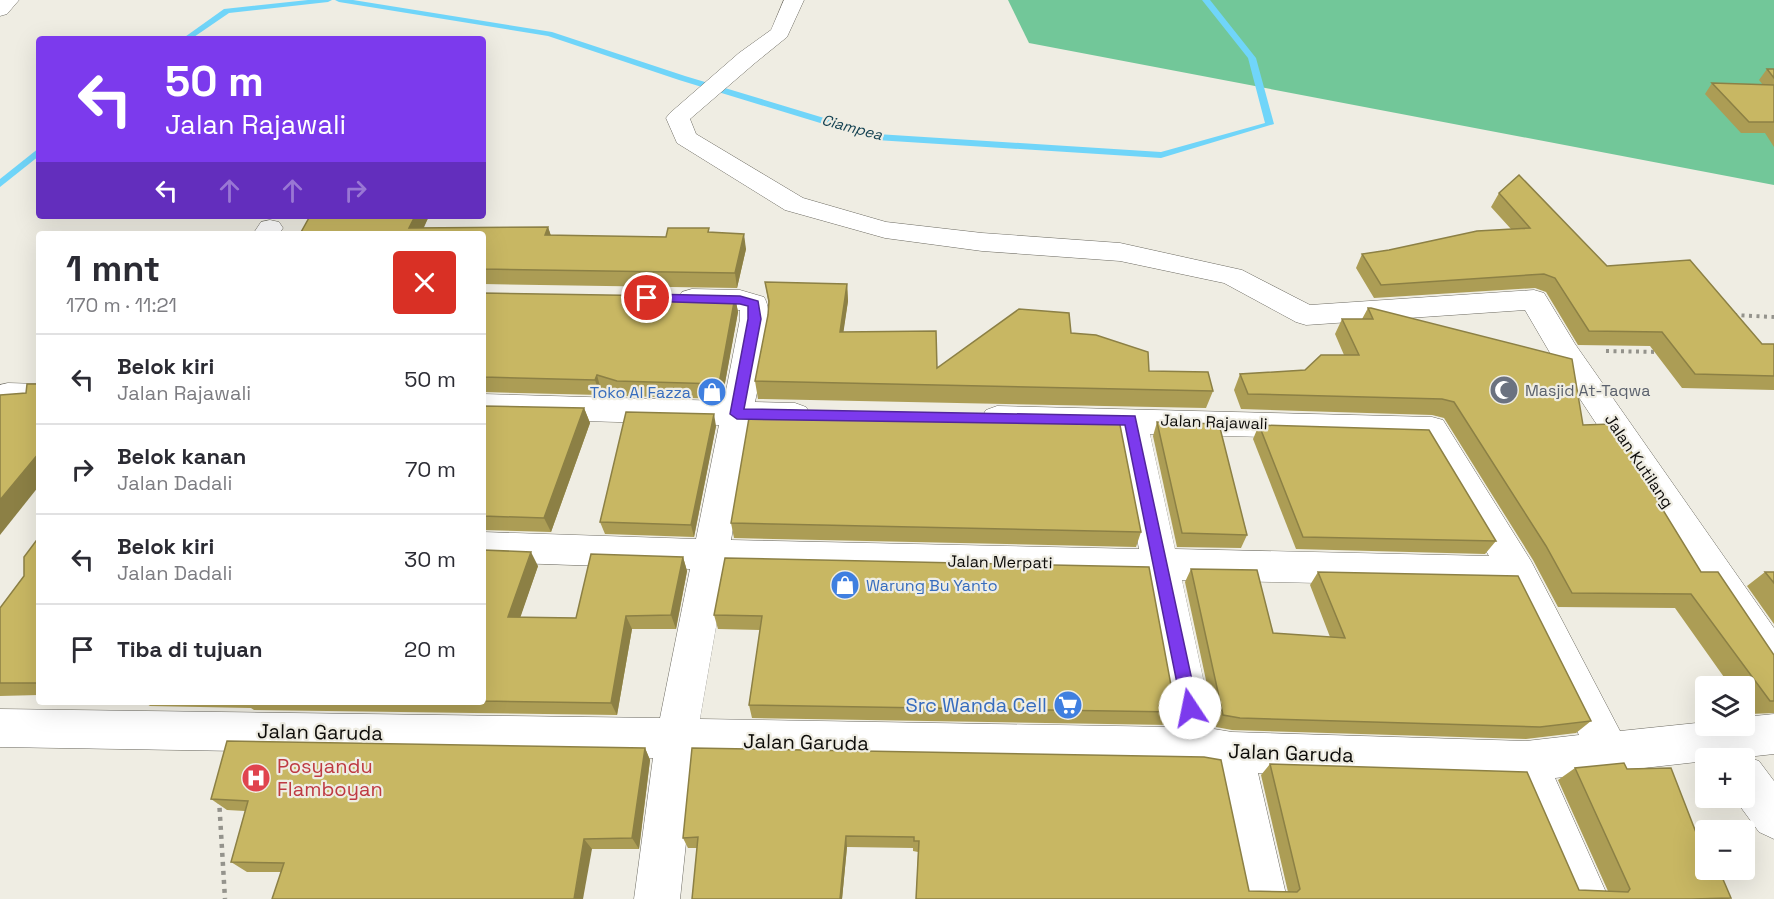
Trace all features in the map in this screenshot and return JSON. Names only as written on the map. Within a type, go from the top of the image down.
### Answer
[{"type":"street","points":[[0,10],[9,0]]},
{"type":"street","name":"Jalan Kutilang","points":[[794,0],[780,33],[747,58],[678,118],[686,138],[794,204],[885,230],[982,242],[1120,252],[1232,276],[1306,315],[1534,300],[1564,351],[1774,660]]},
{"type":"street","points":[[657,899],[676,740],[754,319],[754,304],[740,300],[670,299]]},
{"type":"street","points":[[0,397],[8,394],[36,395]]},
{"type":"street","points":[[486,406],[820,415]]},
{"type":"street","name":"Jalan Rajawali","points":[[964,417],[1432,429],[1518,572],[1610,753]]},
{"type":"street","points":[[1131,420],[1159,566],[1179,649],[1215,749],[1264,899]]},
{"type":"street","name":"Jalan Merpati","points":[[486,547],[1159,566],[1518,572]]},
{"type":"street","name":"Jalan Garuda","points":[[0,728],[240,730],[1215,749],[1526,761],[1610,753],[1695,751]]},
{"type":"street","name":"Jalan Garuda","points":[[1732,748],[1774,734]]},
{"type":"street","points":[[1526,761],[1586,899]]},
{"type":"street","points":[[1755,791],[1774,817]]},
{"type":"path","points":[[1725,314],[1774,317]]},
{"type":"path","points":[[1564,351],[1667,352]]},
{"type":"path","points":[[219,797],[225,899]]},
{"type":"green space","points":[[1008,0],[1774,0],[1774,185],[1029,43]]},
{"type":"building","points":[[1767,69],[1774,69],[1774,78]]},
{"type":"building","points":[[1712,83],[1774,85],[1774,122],[1749,122]]},
{"type":"building","points":[[1519,175],[1607,266],[1690,260],[1762,344],[1774,344],[1774,376],[1695,374],[1662,332],[1589,331],[1555,278],[1544,274],[1381,285],[1362,254],[1477,231],[1530,228],[1499,193]]},
{"type":"building","points":[[308,219],[414,219],[409,228],[548,227],[545,235],[666,237],[668,228],[709,228],[708,232],[744,234],[735,273],[486,269],[486,231],[302,231]]},
{"type":"building","points":[[765,282],[847,284],[840,332],[936,331],[937,368],[1019,309],[1069,313],[1071,333],[1096,335],[1148,352],[1149,371],[1208,372],[1213,391],[755,381],[768,315],[769,301]]},
{"type":"building","points":[[486,293],[735,297],[719,384],[617,381],[597,375],[595,380],[486,377]]},
{"type":"building","points":[[1368,308],[1572,359],[1583,425],[1612,424],[1634,456],[1658,497],[1655,497],[1701,572],[1718,572],[1774,655],[1774,701],[1770,701],[1755,681],[1755,676],[1752,676],[1691,594],[1572,593],[1546,546],[1454,402],[1442,399],[1248,394],[1240,374],[1305,370],[1321,355],[1359,355],[1342,319],[1373,319]]},
{"type":"building","points":[[27,384],[36,384],[36,457],[0,500],[0,395],[26,393]]},
{"type":"building","points":[[486,406],[584,408],[544,518],[486,516]]},
{"type":"building","points":[[626,412],[714,414],[691,525],[600,522]]},
{"type":"building","points":[[750,412],[1119,420],[1141,532],[731,523]]},
{"type":"building","points":[[1157,422],[1219,424],[1247,535],[1182,533]]},
{"type":"building","points":[[1259,425],[1429,430],[1496,541],[1303,537]]},
{"type":"building","points":[[36,541],[36,683],[0,683],[0,608],[24,576],[24,557]]},
{"type":"building","points":[[486,550],[531,552],[508,617],[576,618],[591,554],[683,557],[671,615],[626,616],[611,703],[486,701]]},
{"type":"building","points":[[725,558],[1149,567],[1176,712],[749,705],[762,616],[714,615]]},
{"type":"building","points":[[1191,569],[1257,570],[1273,633],[1345,638],[1318,572],[1518,576],[1591,721],[1540,727],[1240,718],[1223,715]]},
{"type":"building","points":[[1765,572],[1774,572],[1774,583]]},
{"type":"building","points":[[227,741],[645,748],[632,838],[584,839],[574,899],[272,899],[284,863],[231,862],[248,801],[211,799]]},
{"type":"building","points":[[692,748],[1204,757],[1221,760],[1249,891],[1297,892],[1300,889],[1270,764],[1527,772],[1579,890],[1628,892],[1630,889],[1575,768],[1624,763],[1627,769],[1671,768],[1695,830],[1695,880],[1723,880],[1731,898],[916,899],[919,841],[914,841],[914,837],[846,836],[840,899],[692,899],[698,837],[683,838]]},
{"type":"waterway","name":"Ciampea","points":[[190,36],[227,11],[328,0]]},
{"type":"waterway","name":"Ciampea","points":[[339,0],[549,34],[682,78],[876,137],[1161,155],[1270,124],[1252,58],[1206,0]]},
{"type":"waterway","name":"Ciampea","points":[[0,184],[36,154]]},
{"type":"place","name":"Masjid At-Taqwa","points":[[1504,390]]},
{"type":"place","name":"Toko Al Fazza","points":[[712,392]]},
{"type":"place","name":"Warung Bu Yanto","points":[[845,585]]},
{"type":"place","name":"Src Wanda Cell","points":[[1068,705]]},
{"type":"place","name":"Posyandu Flamboyan","points":[[256,778]]},
{"type":"route","points":[[647,298],[740,300],[754,304],[754,319],[737,414],[1131,420],[1159,566],[1179,649],[1190,708]]}]
